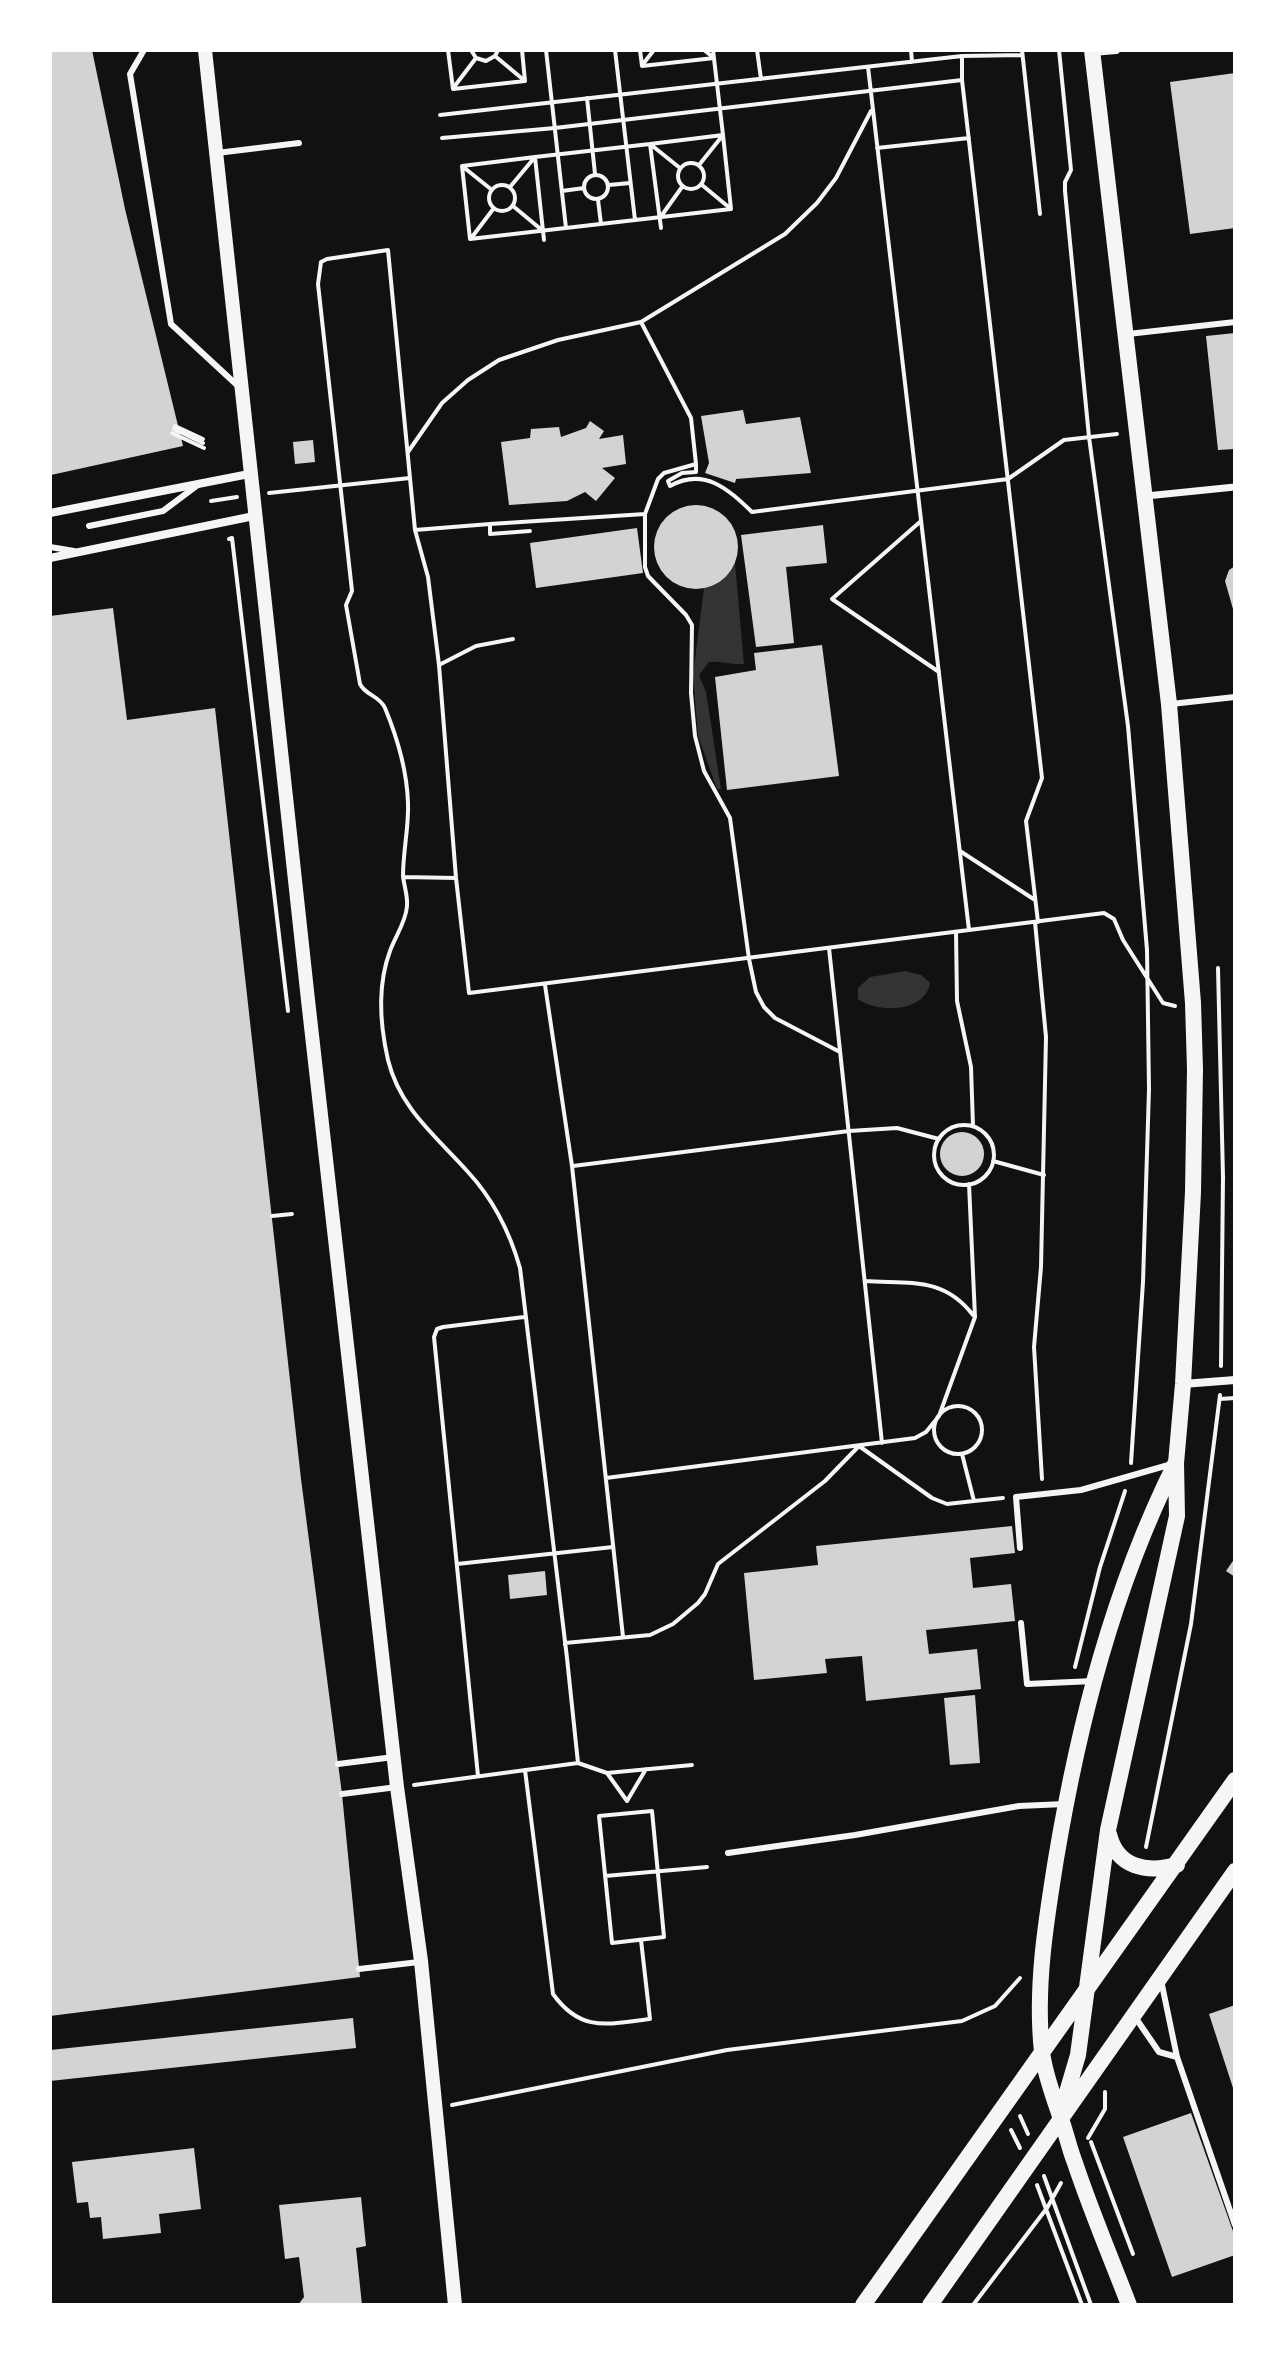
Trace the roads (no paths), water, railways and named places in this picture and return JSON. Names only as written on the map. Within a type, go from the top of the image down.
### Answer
[{"type":"main road","points":[[1060,2116],[1078,2055],[1108,1830],[1177,1516],[1176,1463],[1194,1176],[1193,1003],[1169,704],[1092,51]]},
{"type":"main road","points":[[1129,2305],[1074,2161],[1049,2085],[1042,2053],[1041,1982],[1065,1804],[1094,1681],[1121,1588],[1152,1511],[1176,1463]]},
{"type":"main road","points":[[863,2305],[1235,1780]]},
{"type":"main road","points":[[1108,1830],[1111,1843],[1129,1864],[1159,1870],[1177,1865]]},
{"type":"main road","points":[[930,2305],[1235,1871]]},
{"type":"street","points":[[205,50],[249,474],[397,1787],[421,1961],[455,2305]]},
{"type":"street","points":[[1092,51],[1116,50]]},
{"type":"street","points":[[50,513],[249,474]]},
{"type":"street","points":[[1144,496],[1235,487]]},
{"type":"street","points":[[50,558],[254,516]]},
{"type":"street","points":[[1183,1384],[1235,1380]]},
{"type":"lane","points":[[144,50],[130,74],[171,324],[241,388]]},
{"type":"lane","points":[[217,153],[299,143]]},
{"type":"lane","points":[[1125,335],[1235,322]]},
{"type":"lane","points":[[89,526],[163,511],[203,483]]},
{"type":"lane","points":[[50,547],[78,552]]},
{"type":"lane","points":[[1169,704],[1235,697]]},
{"type":"lane","points":[[1020,1548],[1016,1497],[1081,1490],[1176,1463]]},
{"type":"lane","points":[[1021,1623],[1027,1684],[1094,1681]]},
{"type":"lane","points":[[338,1764],[394,1757]]},
{"type":"lane","points":[[342,1794],[397,1787]]},
{"type":"lane","points":[[728,1853],[855,1835],[1019,1806],[1065,1804]]},
{"type":"lane","points":[[359,1969],[421,1961]]},
{"type":"lane","points":[[1160,1975],[1177,2057],[1235,2225]]},
{"type":"lane","points":[[1133,2014],[1159,2052],[1177,2057]]}]
